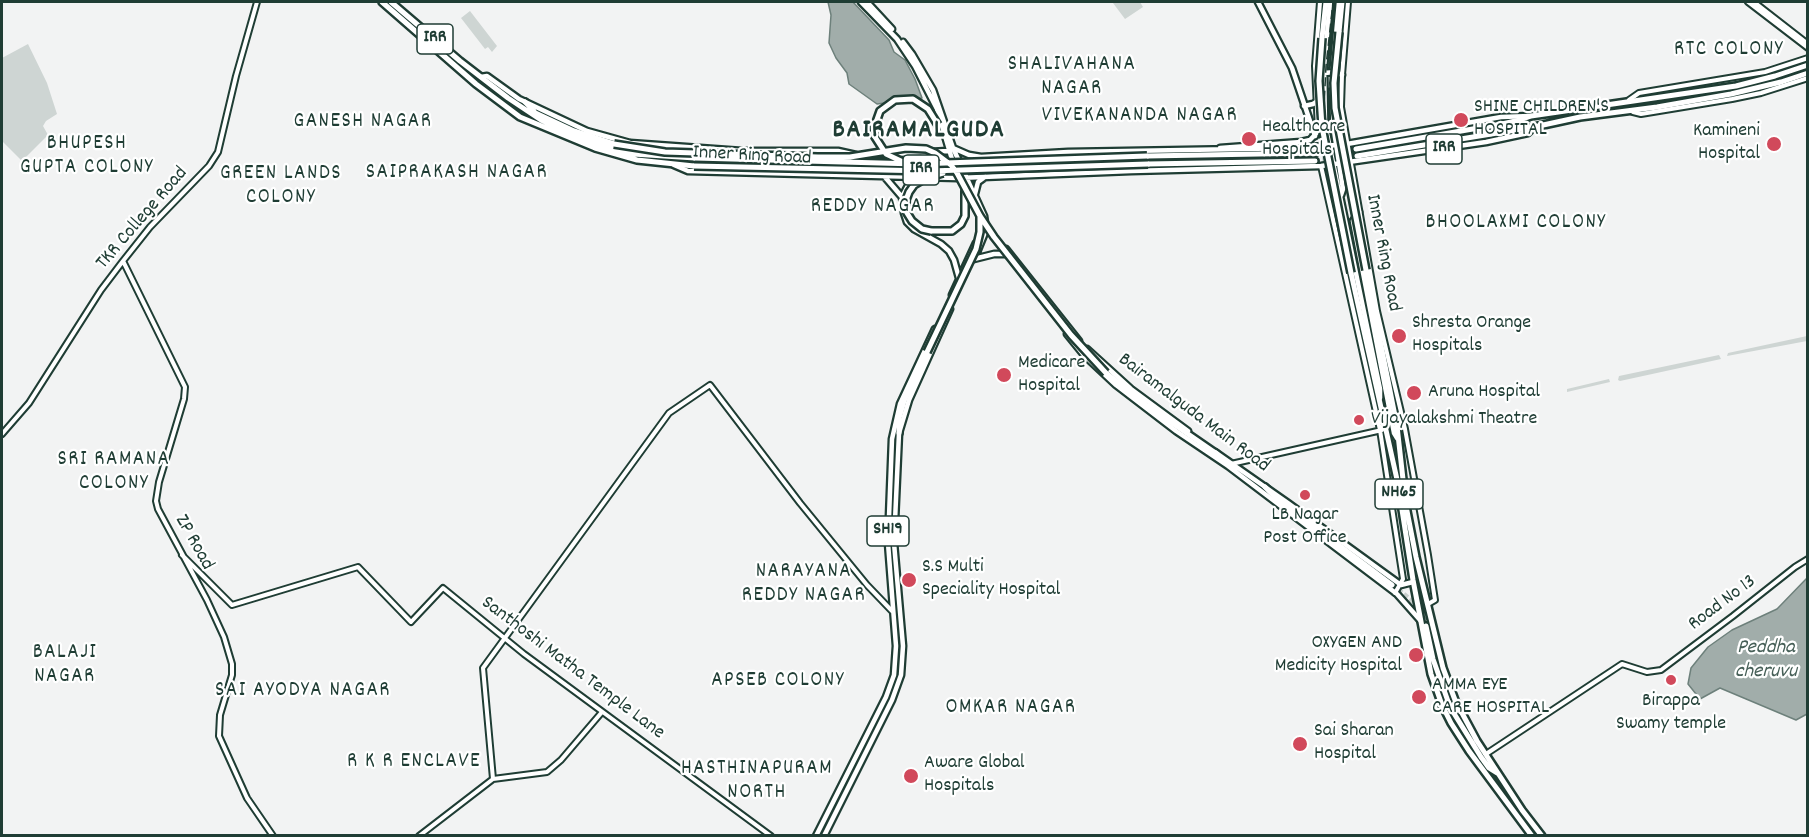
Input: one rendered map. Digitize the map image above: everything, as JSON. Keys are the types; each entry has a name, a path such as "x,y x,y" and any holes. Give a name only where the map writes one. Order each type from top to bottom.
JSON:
{"highway":[{"name":"Inner Ring Road","path":"382,2 484,76 521,108"},
{"name":"Inner Ring Road","path":"391,2 476,84 520,117 595,148 637,160 668,160"},
{"name":"NH65","path":"1328,2 1322,38 1319,81 1322,128 1383,430 1398,484 1413,582 1431,675 1442,705 1469,751 1537,835"},
{"name":"NH65","path":"1340,2 1334,83 1335,108 1397,426 1409,522 1426,605 1443,668 1455,700 1537,835"},
{"name":"IRR","path":"1356,149 1502,124 1532,116 1715,89 1763,80 1808,65"},
{"name":"IRR","path":"1629,111 1765,87 1808,73"},
{"path":"910,164 885,154 879,146 874,128 880,111 895,100 913,99 928,109 940,128"},
{"path":"525,102 535,112"},
{"path":"1597,106 1598,115"},
{"name":"IRR","path":"521,108 585,140 633,154 694,166 951,170 1148,167 1157,164 1315,161"},
{"path":"521,108 535,112 574,131 614,144 665,152 818,158 850,157 906,148 926,149 935,153 951,165 962,180 980,221 1071,335 1106,373 1146,405 1217,454"},
{"path":"1578,109 1580,117"},
{"name":"Inner Ring Road","path":"1534,127 1580,117 1629,111"},
{"name":"IRR","path":"1357,156 1534,127"},
{"path":"668,146 668,160"},
{"path":"1209,155 1216,150"},
{"name":"IRR","path":"668,160 694,158 967,164 1149,153 1157,156 1315,153"},
{"path":"1193,163 1204,168"},
{"path":"951,170 919,181 912,188 907,196 906,209 912,221 922,229 952,231 961,224 966,216 965,191"},
{"path":"899,433 899,418 904,401 976,249 980,221"},
{"path":"1397,426 1402,419"},
{"path":"1265,487 1276,498 1392,585"},
{"path":"1426,626 1433,659 1450,707 1471,744 1486,764 1499,774"}],"main road":[{"path":"861,2 897,39 923,77 937,109 940,128 975,194 986,227"},
{"path":"867,2 907,46 940,108 958,178 980,221 1104,375 1149,412 1228,466 1395,593 1420,620"},
{"path":"1258,2 1292,68 1315,136"},
{"name":"NH65","path":"1328,2 1323,98 1329,145 1336,164"},
{"path":"1340,2 1332,74 1336,164 1340,196 1380,389 1380,408"},
{"path":"1324,73 1339,72 1342,75"},
{"name":"Inner Ring Road","path":"484,76 525,102 587,131 630,143 742,151 838,152 855,155 925,153 950,149"},
{"path":"1315,83 1323,84"},
{"path":"1316,104 1323,98"},
{"path":"1304,106 1316,104 1324,107"},
{"name":"IRR","path":"1149,153 1179,150 1300,148 1347,144 1501,117 1532,116"},
{"path":"1216,150 1222,147 1310,140 1325,124"},
{"name":"Inner Ring Road","path":"668,160 688,171 958,178 1148,167 1321,166 1486,142 1528,133 1534,127"},
{"path":"950,149 983,157 1068,152 1149,153"},
{"path":"925,153 902,197 902,204 907,222 949,251 959,278"},
{"path":"854,176 855,155"},
{"path":"975,194 978,182 984,177 979,167 983,157"},
{"path":"884,176 902,197"},
{"path":"1327,188 1354,182"},
{"path":"1359,212 1353,221 1394,433 1398,438"},
{"path":"1333,213 1345,220"},
{"name":"SH19","path":"816,836 892,683 896,646 888,543 892,439 900,404 977,239 980,221"},
{"name":"SH19","path":"824,836 892,700 901,675 903,646 894,543 899,433 917,381 974,259 986,227"},
{"name":"Bairamalguda Main Road","path":"986,227 1074,338 1110,371 1230,464 1401,585"},
{"path":"974,259 1006,254"},
{"path":"1401,585 1413,582"}],"street":[{"name":"TKR College Road","path":"2,434 29,403 101,290 123,261 150,227 209,166 218,152 257,2"},
{"path":"1318,130 1315,83 1320,2"},
{"name":"Inner Ring Road","path":"1348,2 1341,107 1377,310 1402,419 1436,600 1426,605"},
{"path":"1748,2 1808,48"},
{"path":"1754,2 1808,44"},
{"path":"1626,102 1639,93 1764,72 1808,58"},
{"path":"1629,111 1641,114 1732,99 1761,93 1808,78"},
{"path":"1321,166 1383,430 1403,579 1395,593"},
{"name":"ZP Road","path":"123,261 185,387 184,399 159,482 156,501 158,509 218,620 224,637 232,664 232,675 220,715 219,736 247,798 273,836"},
{"path":"492,778 483,668 669,413 710,385 800,503 867,585 892,611"},
{"path":"1230,464 1383,430"},
{"name":"Santhoshi Matha Temple Lane","path":"182,555 232,605 358,567 411,622 443,588 504,638 771,836"},
{"name":"Road No 13","path":"1486,754 1622,664 1638,670 1656,672 1808,559"},
{"path":"419,836 492,778 547,772 561,760 602,712"}],"shaded area":[{"path":"1140,2 1143,7 1125,19 1113,3"},
{"path":"470,11 497,46 492,52 488,47 485,49 461,18"},
{"path":"28,44 47,83 57,114 46,121 43,126 48,135 22,161 2,141 2,58"},
{"path":"1807,336 1807,341 1727,356 1728,353"},
{"path":"1719,355 1721,359 1618,380 1619,376"},
{"path":"1609,379 1610,382 1567,392 1567,389"}],"water":[{"path":"828,2 853,2 889,40 894,52 905,60 922,98 877,104 849,84 847,73 829,43 831,15"},
{"name":"Peddha cheruvu","path":"1807,578 1807,714 1796,720 1720,688 1700,699 1688,684 1691,668 1708,647 1732,630 1777,609"}],"tunnel":[{"path":"1315,153 1331,151"},
{"path":"1315,161 1331,159"},
{"path":"1392,585 1416,604 1422,612 1426,626"}],"railway":[{"path":"1328,140 1324,107 1333,2"}],"place":[{"name":"SHINE CHILDREN'S HOSPITAL","path":"1461,120"},
{"name":"Healthcare Hospitals","path":"1249,139"},
{"name":"Kamineni Hospital","path":"1774,144"},
{"name":"Shresta Orange Hospitals","path":"1399,336"},
{"name":"Medicare Hospital","path":"1004,375"},
{"name":"Aruna Hospital","path":"1414,393"},
{"name":"Vijayalakshmi Theatre","path":"1359,420"},
{"name":"LB Nagar Post Office","path":"1305,495"},
{"name":"S.S Multi Speciality Hospital","path":"909,580"},
{"name":"OXYGEN AND Medicity Hospital","path":"1416,655"},
{"name":"Birappa Swamy temple","path":"1671,680"},
{"name":"AMMA EYE CARE HOSPITAL","path":"1419,697"},
{"name":"Sai Sharan Hospital","path":"1300,744"},
{"name":"Aware Global Hospitals","path":"911,776"}],"district":[{"name":"RTC COLONY","path":"1729,51"},
{"name":"SHALIVAHANA NAGAR","path":"1072,78"},
{"name":"VIVEKANANDA NAGAR","path":"1140,117"},
{"name":"GANESH NAGAR","path":"363,123"},
{"name":"BAIRAMALGUDA","path":"919,132"},
{"name":"BHUPESH GUPTA COLONY","path":"87,157"},
{"name":"SAIPRAKASH NAGAR","path":"457,174"},
{"name":"GREEN LANDS COLONY","path":"281,187"},
{"name":"REDDY NAGAR","path":"873,208"},
{"name":"BHOOLAXMI COLONY","path":"1516,224"},
{"name":"SRI RAMANA COLONY","path":"114,473"},
{"name":"NARAYANA REDDY NAGAR","path":"804,585"},
{"name":"BALAJI NAGAR","path":"65,666"},
{"name":"APSEB COLONY","path":"778,682"},
{"name":"SAI AYODYA NAGAR","path":"303,692"},
{"name":"OMKAR NAGAR","path":"1011,709"},
{"name":"R K R ENCLAVE","path":"414,763"},
{"name":"HASTHINAPURAM NORTH","path":"757,782"}]}
